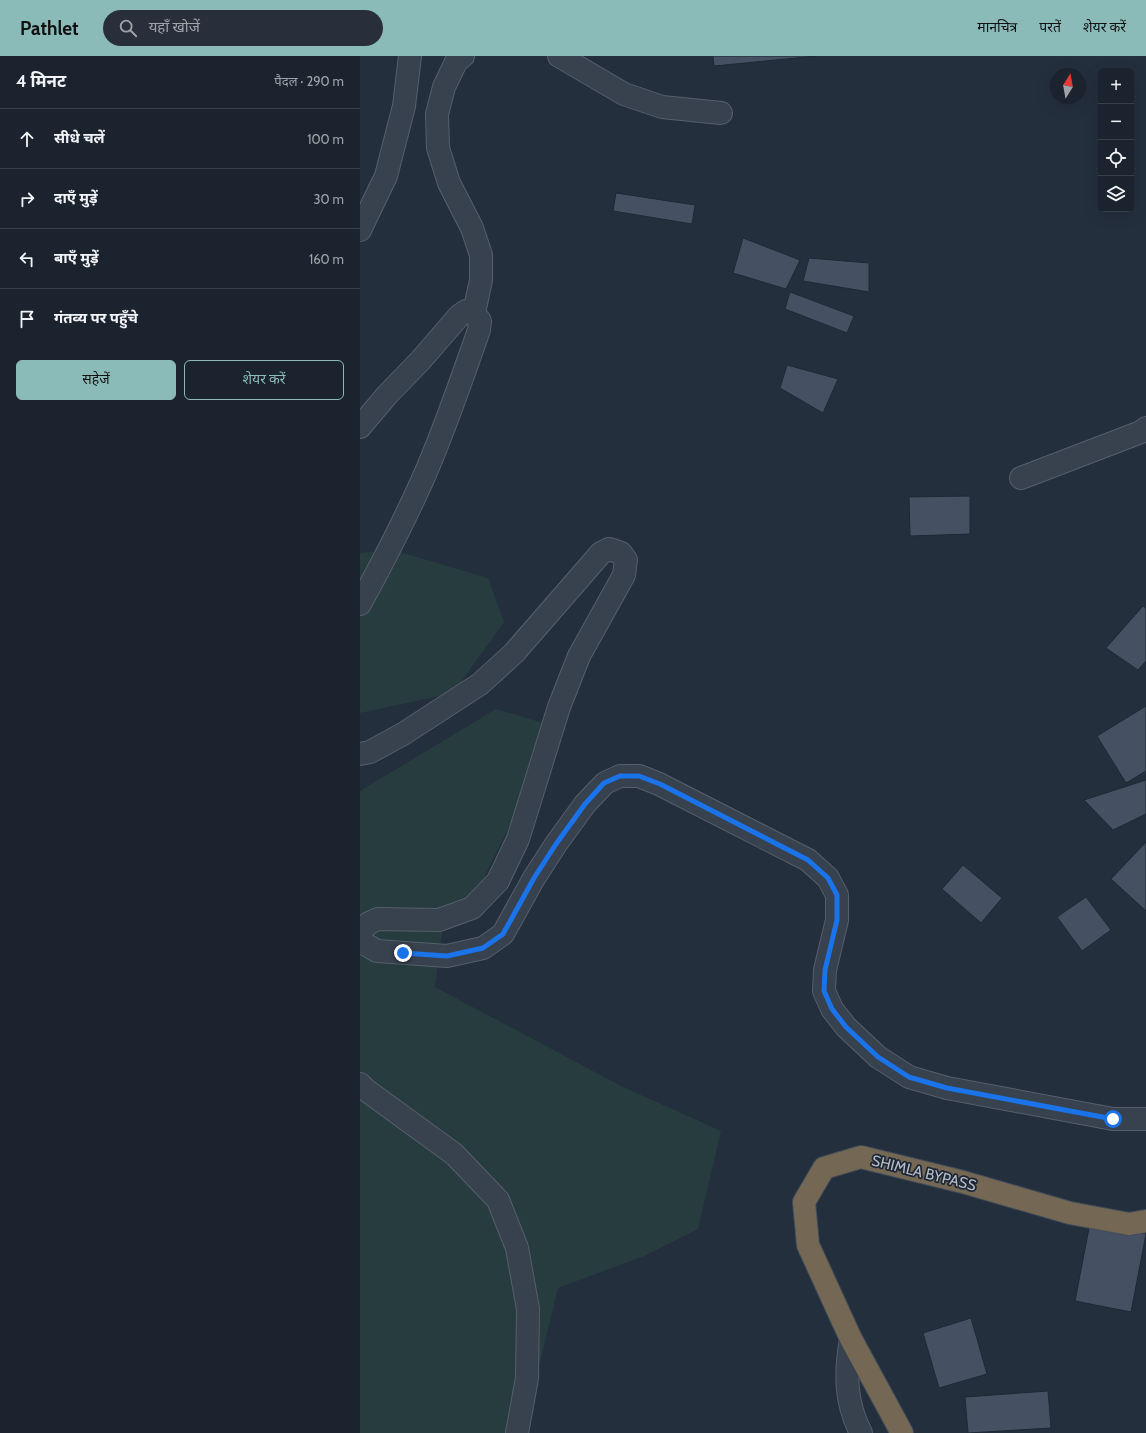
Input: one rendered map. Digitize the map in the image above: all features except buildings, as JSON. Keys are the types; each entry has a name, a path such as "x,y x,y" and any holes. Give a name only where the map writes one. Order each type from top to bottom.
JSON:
{"highway":[{"name":"SHIMLA BYPASS","path":"902,1433 851,1339 808,1245 804,1202 824,1168 861,1157 963,1182 1070,1214 1129,1224 1146,1221"}],"street":[{"path":"360,230 386,176 404,106 410,56"},
{"path":"463,56 456,62 444,87 437,114 438,148 449,183 472,228 481,255 481,280 474,314"},
{"path":"559,56 624,94 662,107 721,113"},
{"path":"360,427 459,316 466,311 474,314 480,321 479,330 452,408 422,481 378,571 360,604"},
{"path":"1021,478 1141,432 1146,428"},
{"path":"360,754 370,752 403,734 480,684 514,653 601,553 609,549 621,553 626,560 624,574 579,656 559,707 518,839 498,881 472,908 439,920 378,919 369,923 360,932 361,943 377,951 447,956 483,948 503,934 534,878 556,844 604,783 620,776 639,776 660,784 808,860 828,878 837,895 837,920 825,970 824,991 832,1009 846,1027 878,1057 909,1077 947,1088 1113,1119 1146,1119"},
{"path":"360,1084 366,1090 454,1154 498,1200 517,1248 528,1309 527,1378 517,1433"},
{"path":"851,1339 847,1362 848,1392 857,1426 861,1433"}],"green space":[{"path":"393,550 488,578 504,622 453,693 360,713 360,553"},
{"path":"496,709 543,723 529,786 471,904 443,926 435,987 621,1086 721,1131 698,1229 644,1256 558,1288 523,1433 360,1433 360,791"}],"route":[{"path":"403,953 447,956 483,948 503,934 534,878 585,804 604,783 620,776 639,776 660,784 808,860 828,878 837,895 837,920 825,970 824,991 832,1009 846,1027 878,1057 909,1077 947,1088 1113,1119"}]}
